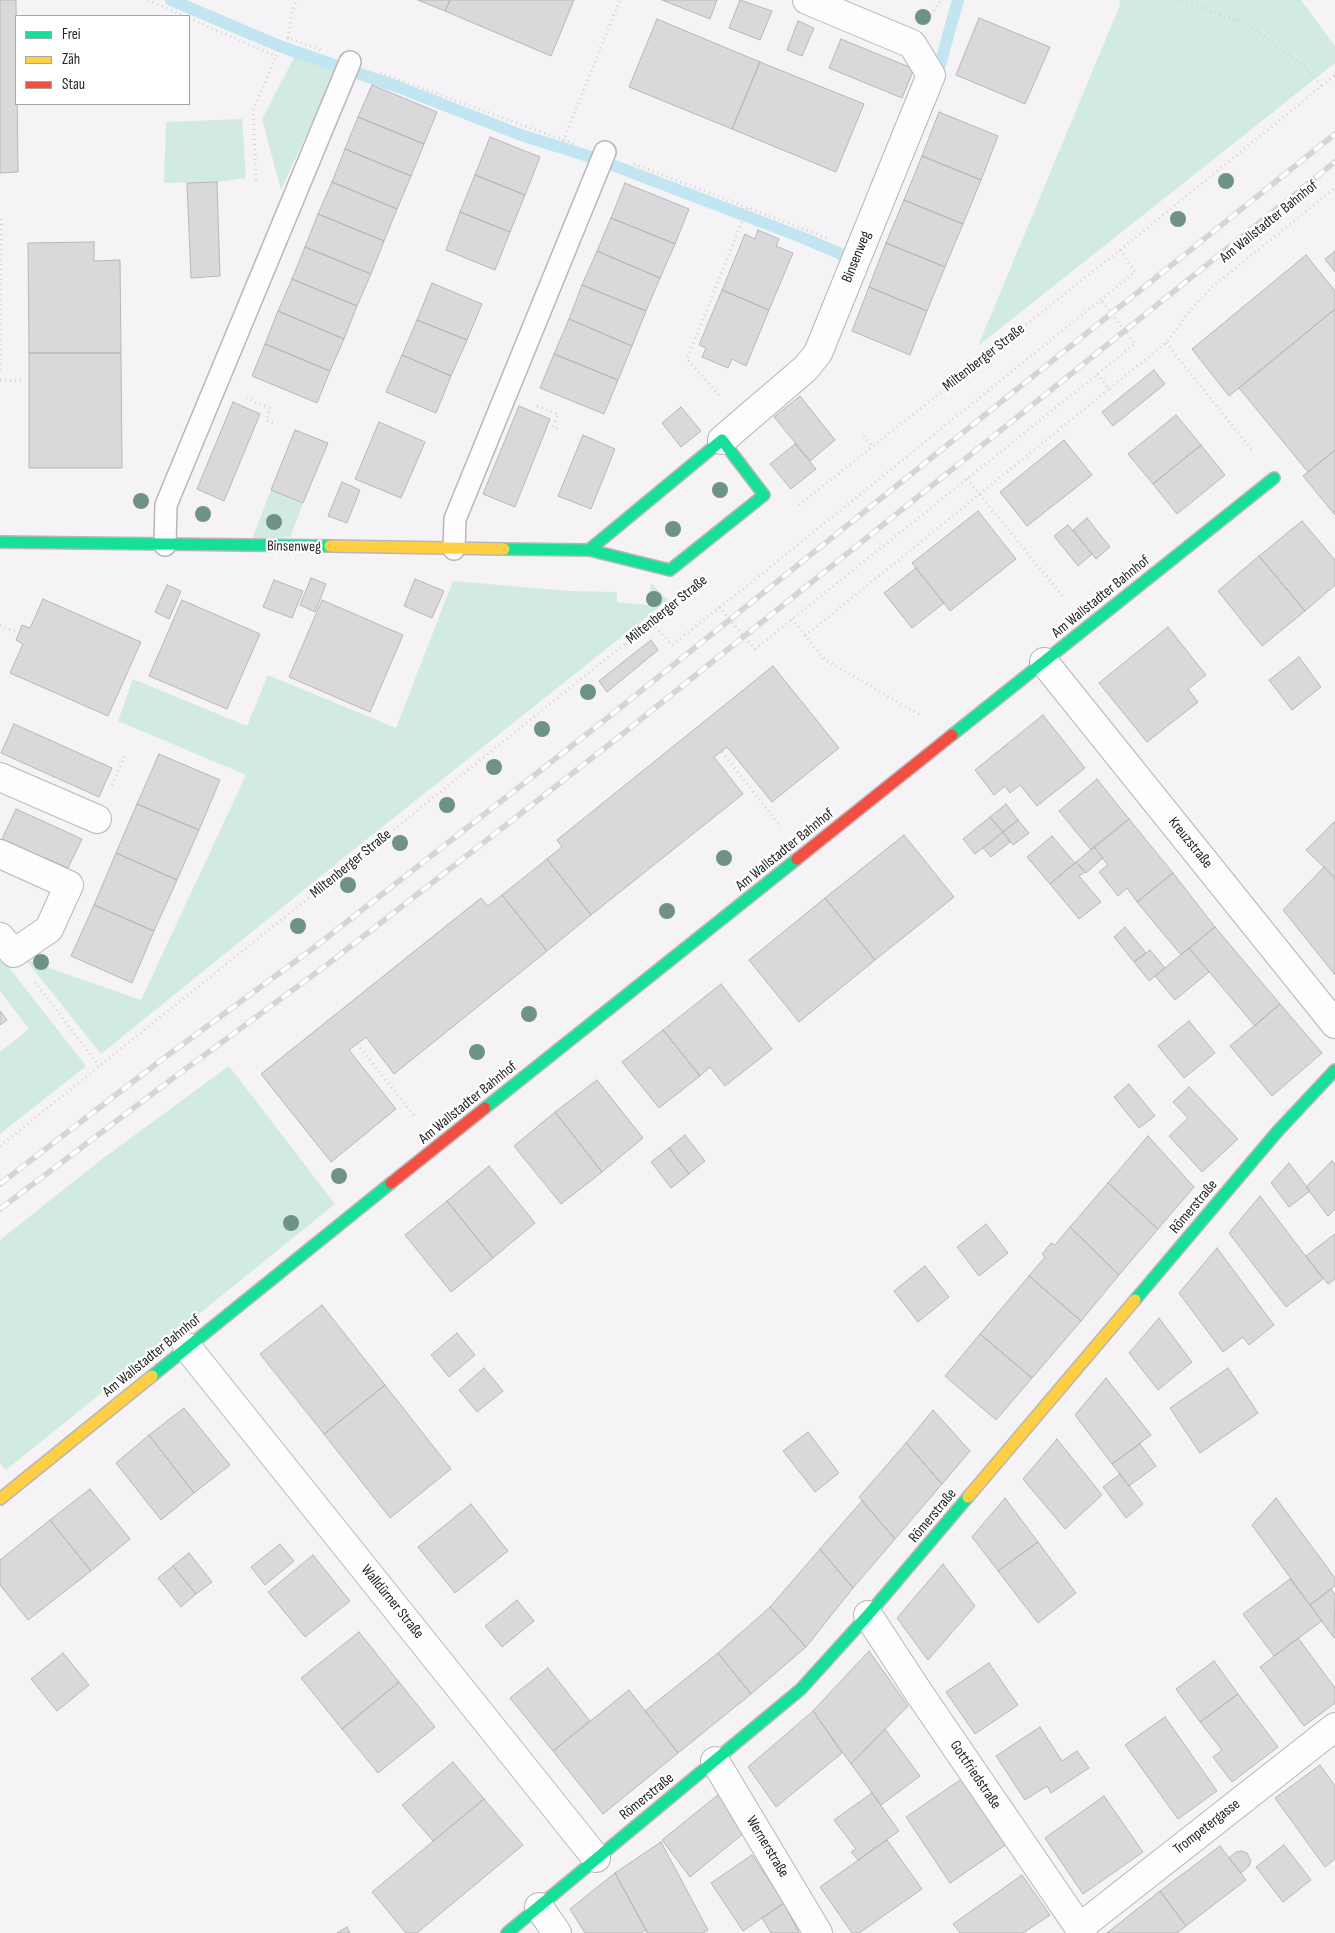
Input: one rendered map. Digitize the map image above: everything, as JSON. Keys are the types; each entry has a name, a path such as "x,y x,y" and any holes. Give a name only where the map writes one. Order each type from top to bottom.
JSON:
{"street":[{"name":"Binsenweg","path":"589,550 806,368 818,353 931,75 912,44 807,0"},
{"name":"Binsenweg","path":"0,542 589,550 670,570 764,495 722,440"},
{"name":"Am Wallstadter Bahnhof","path":"0,1499 438,1145 1274,478"},
{"name":"Kreuzstraße","path":"1044,662 1335,1024"},
{"path":"0,777 97,819"},
{"path":"0,854 69,885 49,929 7,945"},
{"name":"Römerstraße","path":"507,1933 801,1689 868,1615 1277,1132 1335,1070"},
{"name":"Walldürner Straße","path":"187,1347 596,1858"},
{"name":"Gottfriedstraße","path":"868,1615 1081,1930"},
{"name":"Trompetergasse","path":"1081,1930 1335,1727"},
{"name":"Wernerstraße","path":"715,1761 818,1933"},
{"path":"539,1907 558,1933"}],"lane":[{"path":"165,545 166,505 350,62"},
{"path":"454,549 455,519 605,152"}],"path":[{"path":"148,0 183,15"},
{"path":"256,180 253,111 276,56 288,38 292,12 297,0"},
{"path":"563,141 620,0"},
{"path":"1177,0 1199,6 1252,28 1304,66 1322,86"},
{"path":"190,18 276,56"},
{"path":"288,38 563,141 605,152 860,251"},
{"name":"Miltenberger Straße","path":"797,506 1120,250 1335,75"},
{"name":"Am Wallstadter Bahnhof","path":"805,636 1166,343 1191,309 1212,287 1335,188"},
{"path":"743,422 687,359 748,208"},
{"path":"0,370 1,215"},
{"path":"652,623 672,645 1135,272 1120,250"},
{"path":"719,607 756,649 1135,344 1101,300"},
{"path":"1166,343 1274,478"},
{"path":"1097,374 1109,389"},
{"path":"0,380 23,380"},
{"path":"216,385 270,408 266,420 276,424"},
{"path":"507,394 558,414 553,427 561,430"},
{"path":"864,436 872,446"},
{"path":"966,479 1087,627"},
{"name":"Miltenberger Straße","path":"0,1146 674,605"},
{"path":"792,619 824,659 954,735"},
{"path":"0,625 19,633"},
{"path":"722,752 803,855"},
{"path":"7,945 99,1066"},
{"path":"357,1044 438,1145"}],"green space":[{"path":"1119,0 1301,0 1335,46 1335,63 978,346 1120,5"},
{"path":"296,54 336,70 281,190 262,119"},
{"path":"242,119 246,178 217,182 164,183 166,122"},
{"path":"271,490 303,503 290,537 252,539"},
{"path":"453,581 570,591 617,592 617,602 649,605 651,583 668,600 347,855 101,1054 26,960 141,1000 246,775 118,721 133,679 247,726 268,675 396,728"},
{"path":"0,956 86,1066 0,1134 0,1052 29,1029 0,991"},
{"path":"229,1066 335,1204 6,1470 0,1463 0,1240 102,1159"}],"building":[{"path":"0,0 16,0 15,105 17,105 18,172 0,173"},
{"path":"418,0 450,0 445,11"},
{"path":"450,0 574,0 551,56 445,11"},
{"path":"662,0 717,0 710,19"},
{"path":"740,0 772,11 760,40 729,28"},
{"path":"979,18 1050,47 1025,104 956,75"},
{"path":"657,19 760,62 732,129 629,87"},
{"path":"798,21 814,28 802,56 787,50"},
{"path":"841,39 914,69 902,98 829,68"},
{"path":"760,62 864,104 836,172 732,129"},
{"path":"372,85 437,112 424,144 358,117"},
{"path":"939,112 998,136 981,180 922,156"},
{"path":"358,117 424,144 411,176 345,149"},
{"path":"490,137 540,157 525,195 475,175"},
{"path":"345,149 411,176 397,209 332,182"},
{"path":"922,156 981,180 963,224 904,200"},
{"path":"475,175 525,195 510,232 460,212"},
{"path":"217,182 220,276 191,278 187,183"},
{"path":"332,182 397,209 384,241 318,214"},
{"path":"625,183 689,209 675,244 611,218"},
{"path":"904,200 963,224 945,267 886,243"},
{"path":"460,212 510,232 495,270 446,250"},
{"path":"318,214 384,241 371,274 305,247"},
{"path":"611,218 675,244 660,278 597,251"},
{"path":"758,230 779,239 776,246 793,253 769,310 722,290 745,234 755,239"},
{"path":"94,242 94,261 120,260 121,353 29,353 28,243"},
{"path":"886,243 945,267 927,311 869,287"},
{"path":"305,247 371,274 357,306 292,279"},
{"path":"597,251 660,278 646,311 582,285"},
{"path":"1335,251 1335,272 1325,259"},
{"path":"1306,255 1335,291 1335,309 1229,396 1192,349"},
{"path":"292,279 357,306 344,339 278,311"},
{"path":"432,283 482,304 467,340 417,320"},
{"path":"582,285 646,311 632,346 569,319"},
{"path":"869,287 927,311 910,355 852,331"},
{"path":"722,290 769,310 746,366 732,359 728,368 702,357 706,348 699,345"},
{"path":"1335,309 1335,450 1308,472 1239,388"},
{"path":"278,311 344,339 330,371 265,344"},
{"path":"569,319 632,346 618,380 554,354"},
{"path":"417,320 467,340 451,376 402,355"},
{"path":"265,344 330,371 317,403 252,376"},
{"path":"29,353 121,353 122,468 29,468"},
{"path":"554,354 618,380 604,414 540,388"},
{"path":"402,355 451,376 436,413 386,392"},
{"path":"1154,370 1165,384 1113,426 1102,412"},
{"path":"800,396 835,440 810,461 774,417"},
{"path":"233,402 260,414 224,501 197,489"},
{"path":"519,406 550,419 515,507 483,494"},
{"path":"681,407 701,431 681,447 662,423"},
{"path":"1176,415 1201,445 1153,484 1128,454"},
{"path":"379,422 425,442 401,498 355,479"},
{"path":"295,430 328,443 303,503 271,490"},
{"path":"583,435 615,449 591,509 558,496"},
{"path":"1064,440 1092,475 1027,526 1000,492"},
{"path":"795,444 816,469 791,489 770,464"},
{"path":"1201,445 1225,475 1177,514 1153,484"},
{"path":"1335,450 1335,515 1303,476"},
{"path":"342,482 360,490 347,523 328,516"},
{"path":"978,511 1016,559 950,611 912,563"},
{"path":"1087,518 1110,547 1096,559 1073,530"},
{"path":"1302,521 1335,560 1335,585 1305,611 1259,556"},
{"path":"1068,525 1092,554 1078,566 1054,536"},
{"path":"1259,556 1305,611 1262,646 1218,591"},
{"path":"916,568 944,603 912,628 884,593"},
{"path":"311,578 326,584 315,612 300,605"},
{"path":"415,579 444,591 432,618 404,606"},
{"path":"274,580 303,591 292,618 263,607"},
{"path":"167,585 181,591 169,619 155,612"},
{"path":"43,599 141,642 108,716 10,673 23,644 16,640 22,625 30,628"},
{"path":"182,600 260,634 227,709 149,676"},
{"path":"322,600 403,635 370,712 289,677"},
{"path":"1168,627 1206,675 1188,689 1198,702 1147,742 1099,683"},
{"path":"651,640 658,650 607,692 599,681"},
{"path":"1299,657 1321,687 1292,710 1269,680"},
{"path":"773,666 839,748 772,802 727,747 714,757 743,794 591,915 547,859 562,847 557,840"},
{"path":"1043,715 1085,768 1037,806 1020,785 1010,793 1005,786 994,795 975,770"},
{"path":"14,724 112,768 99,797 1,753"},
{"path":"159,754 220,780 199,830 137,804"},
{"path":"1097,779 1129,819 1091,850 1059,811"},
{"path":"137,804 199,830 177,880 116,853"},
{"path":"1006,804 1018,820 1003,832 990,817"},
{"path":"16,809 82,839 68,868 2,839"},
{"path":"990,817 1003,832 975,854 963,839"},
{"path":"1129,819 1173,873 1137,902 1127,888 1118,896 1099,872 1108,865 1094,847"},
{"path":"1018,820 1029,833 1013,845 1003,832"},
{"path":"1335,821 1335,878 1306,850"},
{"path":"1003,832 1010,842 991,857 983,848"},
{"path":"904,835 954,897 875,960 825,898"},
{"path":"1052,836 1075,863 1050,884 1027,857"},
{"path":"1094,847 1103,858 1086,873 1076,862"},
{"path":"116,853 177,880 154,931 94,905"},
{"path":"547,859 591,915 547,951 502,895"},
{"path":"1076,862 1085,872 1079,876 1101,902 1079,919 1050,884"},
{"path":"1324,867 1335,878 1335,975 1283,910"},
{"path":"1173,873 1215,927 1181,955 1137,902"},
{"path":"502,895 547,951 394,1074 366,1037 349,1050 396,1109 331,1162 261,1074 481,898 488,906"},
{"path":"825,898 875,960 799,1022 749,960"},
{"path":"94,905 154,931 132,983 71,956"},
{"path":"1125,927 1146,953 1134,962 1114,937"},
{"path":"1215,927 1280,1004 1255,1026 1189,948"},
{"path":"1189,948 1209,972 1175,1000 1155,976"},
{"path":"1150,950 1165,968 1149,981 1134,962"},
{"path":"721,984 772,1049 725,1086 710,1067 700,1076 663,1030"},
{"path":"1280,1004 1322,1053 1272,1096 1230,1046"},
{"path":"0,1011 7,1020 0,1025"},
{"path":"1189,1021 1215,1053 1184,1078 1158,1046"},
{"path":"663,1030 700,1076 659,1108 622,1062"},
{"path":"597,1080 643,1138 602,1172 555,1112"},
{"path":"1129,1084 1155,1116 1139,1128 1114,1097"},
{"path":"1189,1087 1238,1139 1202,1172 1169,1136 1188,1118 1173,1102"},
{"path":"555,1112 602,1172 561,1204 514,1146"},
{"path":"685,1135 705,1161 689,1174 669,1148"},
{"path":"1148,1136 1194,1187 1158,1229 1108,1183"},
{"path":"669,1148 689,1174 671,1188 651,1162"},
{"path":"1332,1161 1335,1164 1335,1209 1328,1216 1306,1187"},
{"path":"1289,1163 1310,1191 1289,1207 1271,1183"},
{"path":"489,1166 535,1223 493,1258 447,1201"},
{"path":"1108,1183 1158,1229 1119,1275 1070,1227"},
{"path":"1260,1196 1323,1279 1286,1307 1229,1233"},
{"path":"447,1201 493,1258 451,1292 405,1235"},
{"path":"986,1224 1008,1253 979,1276 957,1247"},
{"path":"1070,1227 1119,1275 1081,1321 1029,1276 1045,1257 1042,1254 1051,1243 1055,1245"},
{"path":"1335,1234 1335,1279 1328,1284 1306,1256"},
{"path":"1217,1248 1274,1325 1249,1345 1243,1337 1223,1352 1179,1293"},
{"path":"925,1266 949,1297 918,1322 894,1291"},
{"path":"1029,1276 1081,1321 1032,1378 980,1334"},
{"path":"322,1305 385,1385 324,1434 260,1354"},
{"path":"1159,1318 1192,1362 1158,1390 1129,1353"},
{"path":"457,1333 475,1355 449,1377 431,1355"},
{"path":"980,1334 1032,1378 996,1420 945,1376"},
{"path":"484,1368 503,1391 477,1412 459,1390"},
{"path":"1228,1368 1258,1413 1200,1453 1170,1408"},
{"path":"1106,1378 1151,1435 1112,1464 1075,1415"},
{"path":"385,1385 451,1469 390,1518 324,1434"},
{"path":"184,1408 230,1465 194,1493 149,1435"},
{"path":"933,1410 970,1451 942,1484 906,1443"},
{"path":"808,1432 839,1473 815,1492 783,1451"},
{"path":"149,1435 194,1493 161,1520 116,1463"},
{"path":"1057,1439 1102,1495 1065,1529 1023,1479"},
{"path":"906,1443 942,1484 895,1539 859,1497"},
{"path":"1140,1444 1156,1466 1129,1486 1112,1464"},
{"path":"1120,1474 1143,1504 1126,1518 1103,1487"},
{"path":"90,1489 130,1539 91,1571 50,1520"},
{"path":"1005,1498 1038,1542 998,1571 972,1537"},
{"path":"1276,1498 1335,1578 1335,1586 1310,1605 1252,1525"},
{"path":"862,1501 895,1539 853,1588 820,1549"},
{"path":"471,1504 508,1551 455,1593 418,1547"},
{"path":"50,1520 91,1571 28,1620 0,1585 0,1560"},
{"path":"1038,1542 1076,1593 1038,1623 998,1571"},
{"path":"280,1544 294,1561 265,1585 251,1567"},
{"path":"820,1549 853,1588 806,1647 770,1607"},
{"path":"189,1553 212,1582 196,1594 173,1566"},
{"path":"313,1555 350,1601 305,1637 268,1592"},
{"path":"943,1564 975,1606 928,1660 897,1618"},
{"path":"173,1566 196,1594 181,1607 158,1578"},
{"path":"1290,1579 1322,1621 1274,1656 1243,1614"},
{"path":"1331,1589 1335,1595 1334,1638 1310,1605"},
{"path":"517,1600 534,1621 502,1647 485,1626"},
{"path":"770,1607 806,1647 751,1694 718,1653"},
{"path":"359,1632 399,1682 342,1729 301,1678"},
{"path":"1298,1638 1335,1688 1335,1703 1304,1726 1260,1667"},
{"path":"869,1651 908,1706 851,1764 813,1711"},
{"path":"63,1653 89,1685 57,1711 31,1679"},
{"path":"718,1653 751,1694 678,1753 645,1711"},
{"path":"1214,1661 1238,1694 1200,1722 1176,1689"},
{"path":"989,1663 1018,1705 975,1734 946,1692"},
{"path":"548,1668 590,1721 553,1751 510,1698"},
{"path":"399,1682 435,1727 378,1773 342,1729"},
{"path":"629,1690 678,1753 603,1814 553,1751"},
{"path":"1238,1694 1278,1747 1232,1782 1213,1757 1222,1750 1200,1722"},
{"path":"813,1711 842,1753 776,1807 748,1767"},
{"path":"1165,1717 1217,1791 1178,1819 1125,1745"},
{"path":"1040,1727 1062,1761 1077,1751 1089,1768 1051,1793 1047,1786 1025,1800 996,1756"},
{"path":"885,1729 920,1776 881,1805 851,1764"},
{"path":"453,1762 484,1799 433,1841 402,1805"},
{"path":"1320,1765 1335,1786 1335,1859 1325,1867 1275,1798"},
{"path":"963,1778 1007,1844 950,1883 906,1817"},
{"path":"872,1793 899,1831 858,1860 851,1852 856,1849 834,1820"},
{"path":"719,1794 744,1833 690,1877 662,1840"},
{"path":"1104,1796 1143,1852 1083,1894 1045,1838"},
{"path":"484,1799 523,1845 417,1933 406,1933 372,1892"},
{"path":"887,1840 922,1889 859,1933 852,1933 820,1887"},
{"path":"661,1842 708,1930 703,1933 647,1933 615,1873"},
{"path":"1284,1845 1311,1880 1283,1902 1256,1867"},
{"path":"1220,1846 1246,1880 1186,1926 1160,1891"},
{"path":"1236,1852 1247,1853 1251,1861 1249,1866 1241,1873 1229,1858"},
{"path":"752,1855 784,1903 743,1931 711,1883"},
{"path":"615,1873 646,1930 641,1933 585,1933 570,1909"},
{"path":"1022,1875 1050,1915 1023,1933 960,1933 953,1924"},
{"path":"1160,1891 1186,1926 1177,1933 1107,1933"},
{"path":"784,1903 799,1933 771,1933 762,1918"},
{"path":"347,1927 350,1933 337,1933"}],"waterway":[{"path":"171,0 282,47 398,87 521,135 591,157"},
{"path":"936,79 958,0"},
{"path":"615,166 801,237 855,260"}],"railway":[{"path":"0,1184 156,1064 316,946 601,723 1335,134"},
{"path":"0,1209 328,964 615,740 1335,162"}],"traffic: fast":[{"path":"504,549 589,550 670,570 764,495 722,440 589,550"},
{"path":"952,735 1274,478"},
{"path":"0,542 330,546"},
{"path":"485,1108 797,859"},
{"path":"1135,1300 1277,1132 1335,1070"},
{"path":"152,1376 391,1183"},
{"path":"507,1933 801,1689 868,1615 968,1497"}],"traffic: slow":[{"path":"330,546 504,549"},
{"path":"968,1497 1135,1300"},
{"path":"0,1499 152,1376"}],"traffic: jam":[{"path":"797,859 952,735"},
{"path":"391,1183 485,1108"}]}
